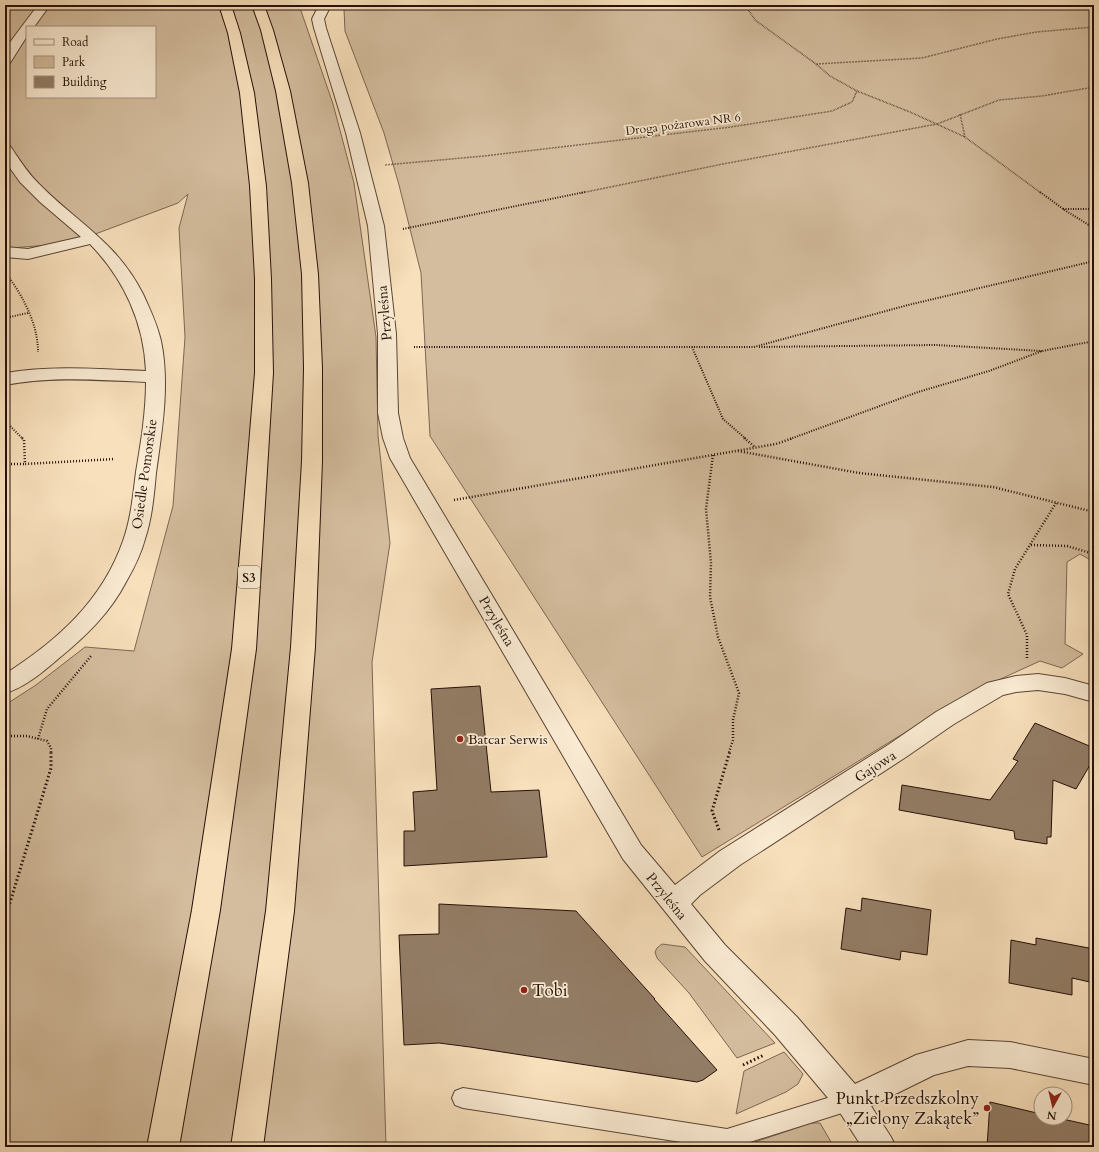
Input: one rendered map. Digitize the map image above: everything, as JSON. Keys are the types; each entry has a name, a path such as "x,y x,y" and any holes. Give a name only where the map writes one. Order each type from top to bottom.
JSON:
{"highway":[{"name":"S3","path":"163,1147 206,910 244,648 264,373 263,280 258,186 247,93 234,33 225,5"},
{"path":"247,1147 280,911 302,654 312,461 314,368 310,274 300,183 283,91 267,30 258,5"}],"street":[{"path":"28,26 44,5"},
{"name":"Przyleśna","path":"325,5 318,19 320,28 353,133 376,226 387,347 388,413 393,438 400,458 632,852 715,953 786,1026 850,1100 880,1147"},
{"path":"5,60 26,28"},
{"name":"Osiedle Pomorskie","path":"5,149 15,166 34,188 92,238 125,277 142,309 152,341 156,377 149,457 135,539 124,566 107,596 83,623 49,654 5,685"},
{"path":"5,252 28,254 92,238"},
{"path":"5,379 33,374 74,373 156,377"},
{"name":"Gajowa","path":"674,904 690,888 730,858 897,751 945,718 995,689 1016,684 1038,682 1065,686 1094,694"},
{"path":"850,1100 926,1064 968,1053 1010,1055 1094,1072"}],"lane":[{"path":"463,1098 727,1139 850,1100"}],"path":[{"path":"745,5 755,20 816,64 830,76 856,91 910,112 965,138 1063,209 1094,228"},
{"path":"816,64 922,58 997,39 1028,33 1094,27"},
{"path":"400,230 719,165 937,124 999,100 1042,96 1094,87"},
{"name":"Droga pożarowa NR 6","path":"362,167 484,156 731,127 832,111 852,102 856,91"},
{"path":"960,114 965,138"},
{"path":"1063,209 1094,209"},
{"path":"1089,226 1094,221"},
{"path":"754,347 908,305 1094,261"},
{"path":"5,272 16,286 37,336 38,355 33,374"},
{"path":"5,318 28,313"},
{"path":"451,501 494,492 776,444 918,392 989,371 1042,351 1094,341"},
{"path":"387,347 754,347 924,344 1014,348 1042,351"},
{"path":"692,347 723,419 755,448"},
{"path":"5,421 24,440 25,464"},
{"path":"736,451 859,473 993,487 1094,512"},
{"path":"713,455 706,509 711,562 710,597 718,637 739,693 733,720 732,740 712,811 730,858"},
{"path":"5,464 115,459"},
{"path":"1038,682 1027,660 1027,635 1008,594 1015,569 1056,503"},
{"path":"1031,545 1067,546 1094,554"},
{"path":"38,739 42,731 41,722 46,710 64,687 86,664 93,652 88,642 72,633"},
{"path":"5,736 27,736 47,741 51,748 51,768 5,919"},
{"path":"743,1065 764,1055"}],"green space":[{"path":"5,5 299,5 333,104 354,183 376,337 378,436 390,543 372,662 386,1147 5,1147 5,705 36,685 85,647 134,651 173,506 185,337 179,228 188,194 178,203 90,236 63,244 10,248 5,238"},
{"path":"348,5 1094,5 1094,562 1080,554 1067,562 1065,644 1083,654 1062,668 1040,661 968,694 702,857 430,436 421,273 399,185 384,133 345,31 344,9"},
{"path":"662,944 685,947 775,1043 737,1058 689,993 657,958 655,952"},
{"path":"784,1052 803,1074 798,1084 786,1092 736,1114 744,1071"},
{"path":"811,1123 820,1123 834,1147 754,1147 755,1142"}],"building":[{"name":"Batcar Serwis","path":"480,686 491,792 539,790 547,857 404,866 404,831 415,831 413,792 437,790 431,689"},
{"path":"1035,723 1094,748 1094,758 1076,789 1053,780 1051,837 1047,837 1047,844 1015,839 1014,831 899,810 902,785 990,800 1018,761 1013,759"},
{"path":"862,898 931,910 927,955 901,951 900,960 841,949 846,908 861,911"},
{"name":"Tobi","path":"439,904 576,911 717,1070 703,1080 697,1082 439,1043 404,1045 399,935 439,934"},
{"path":"1036,938 1094,949 1094,983 1072,978 1072,995 1009,983 1011,940 1036,945"},
{"path":"990,1102 1033,1112 1033,1126 1073,1126 1073,1121 1094,1126 1094,1147 987,1147"}],"place":[{"name":"Batcar Serwis","path":"460,739"},
{"name":"Tobi","path":"524,990"},
{"name":"Punkt Przedszkolny „Zielony Zakątek”","path":"987,1108"}]}
